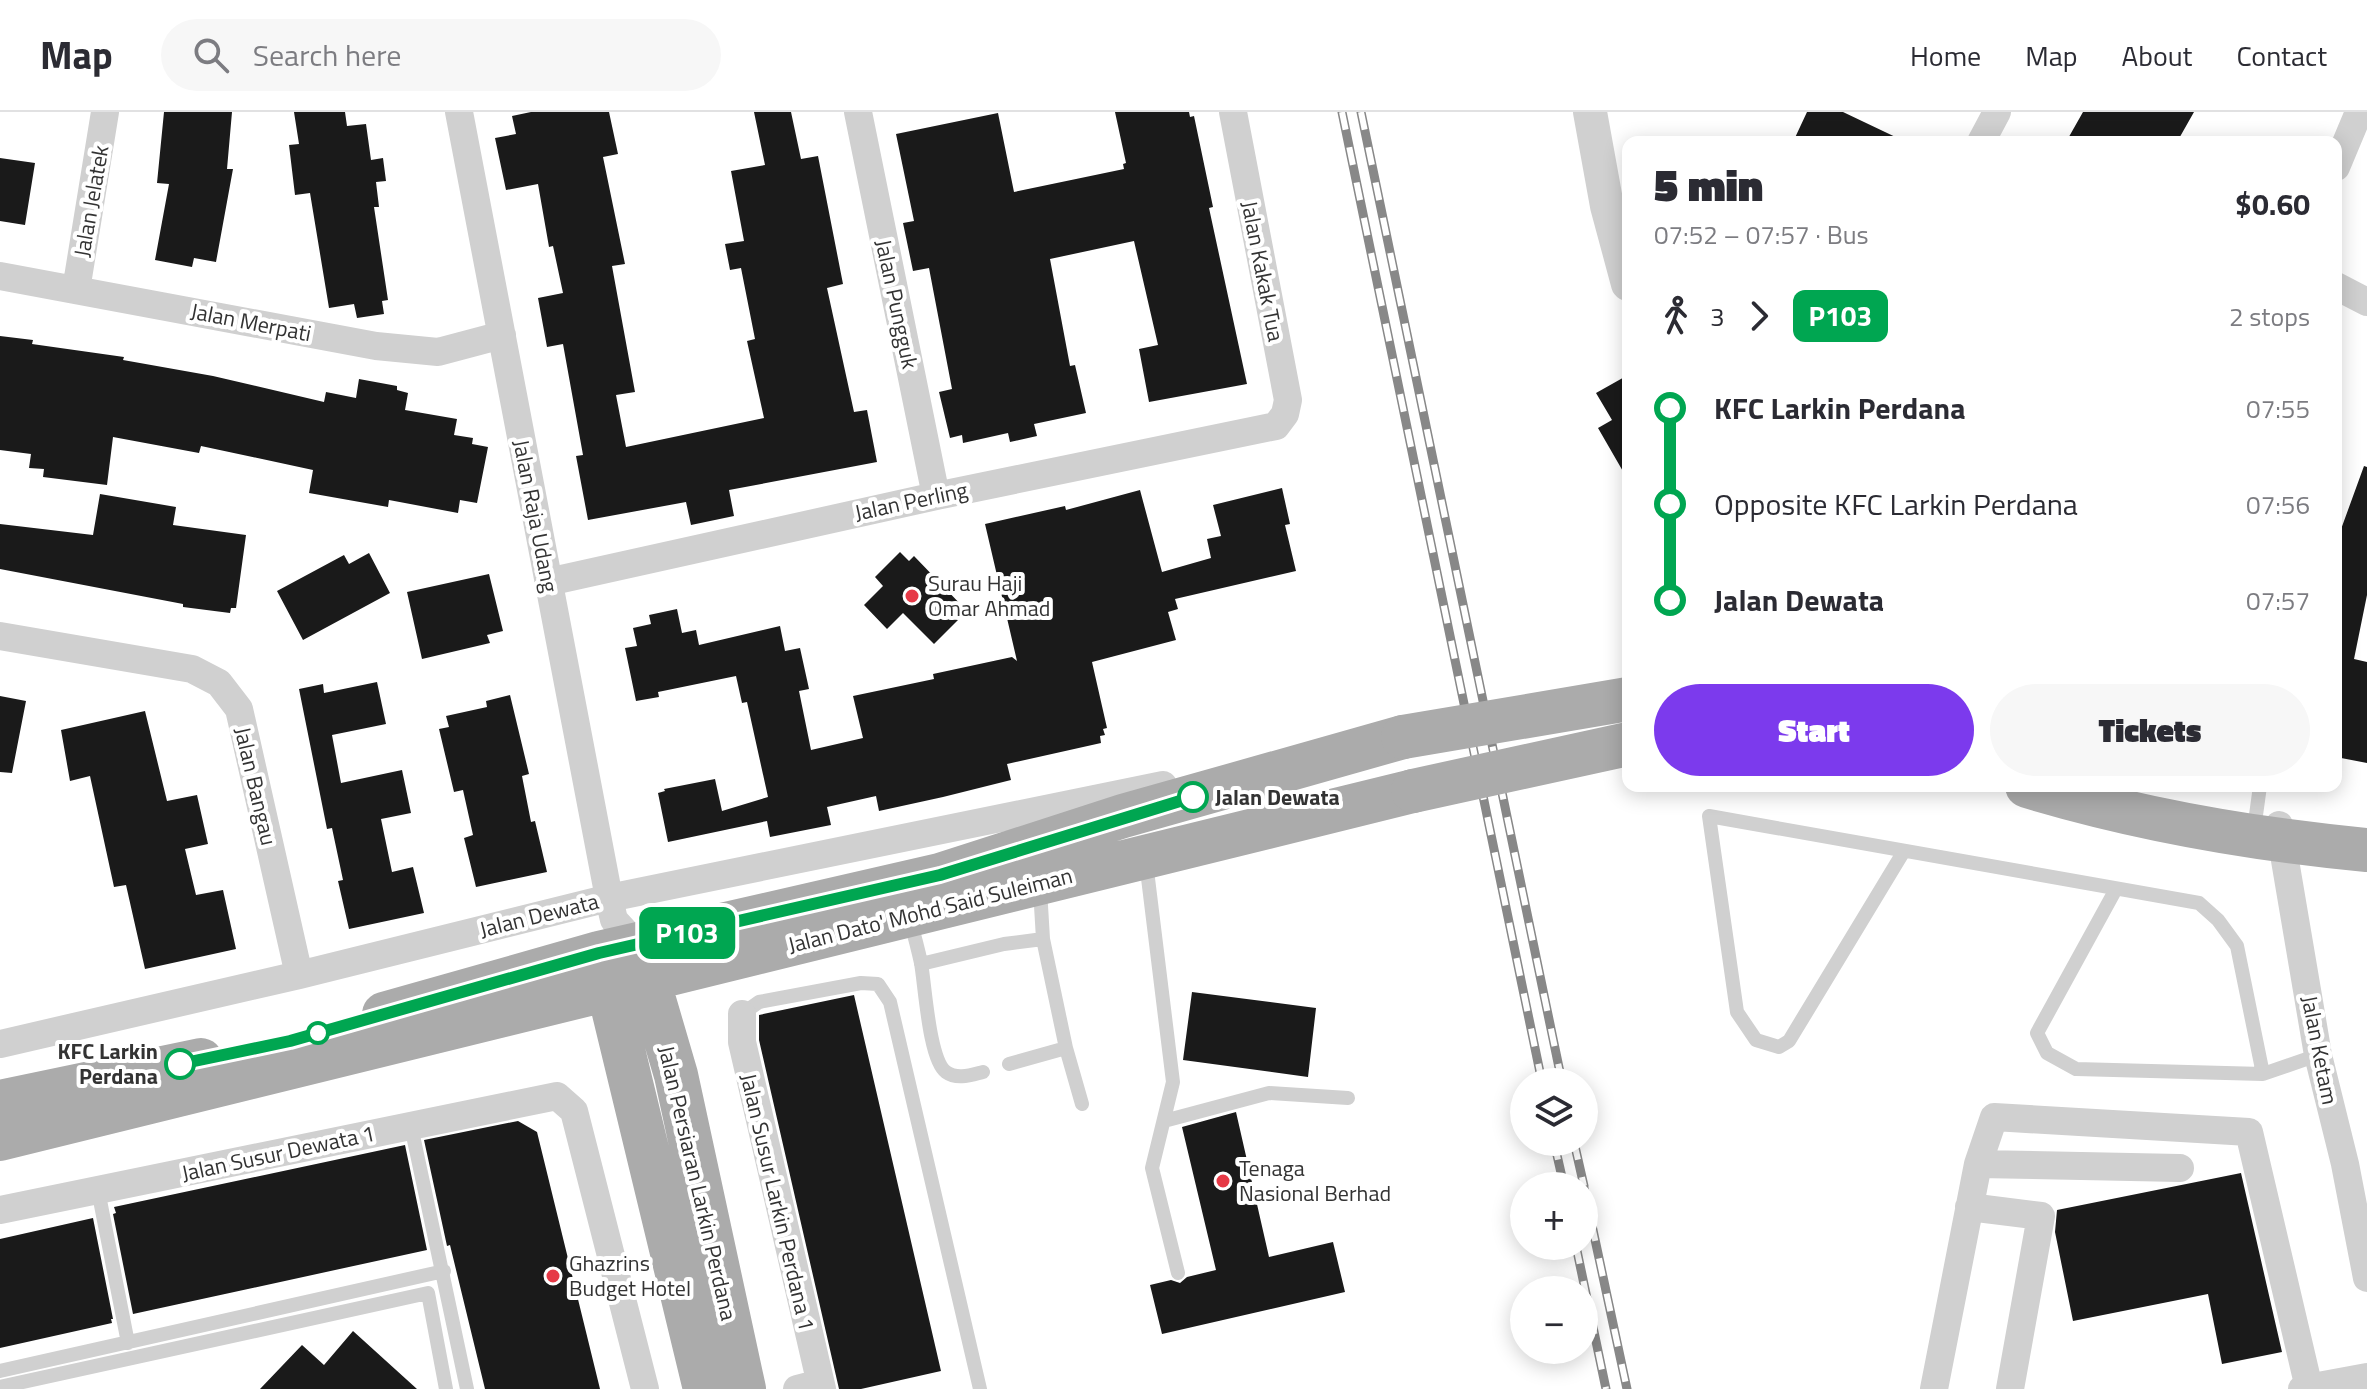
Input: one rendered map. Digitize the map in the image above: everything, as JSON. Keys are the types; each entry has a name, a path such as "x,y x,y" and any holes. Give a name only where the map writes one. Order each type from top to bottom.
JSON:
{"main road":[{"name":"Jalan Dato' Mohd Said Suleiman","path":"0,1102 290,1041 619,947 940,875 1123,816 1403,737 1622,700"},
{"name":"Jalan Dato' Mohd Said Suleiman","path":"0,1139 619,947 909,915 1413,791 1622,745"},
{"path":"2047,792 2103,809 2186,826 2269,816 2367,850"},
{"path":"2154,792 2269,816 2367,842"},
{"name":"Jalan Persiaran Larkin Perdana","path":"619,947 705,1389"},
{"name":"Jalan Persiaran Larkin Perdana","path":"619,947 676,1075 744,1389"}],"street":[{"name":"Jalan Jelatek","path":"76,290 105,112"},
{"name":"Jalan Raja Udang","path":"459,112 619,947"},
{"name":"Jalan Pungguk","path":"858,112 936,496"},
{"name":"Jalan Kakak Tua","path":"1233,112 1288,400 1285,414 1276,426"},
{"path":"1590,112 1622,206"},
{"path":"1984,136 1997,112"},
{"path":"2342,153 2359,112"},
{"name":"Jalan Merpati","path":"0,276 376,346 438,352 502,335"},
{"path":"2342,289 2367,302"},
{"name":"Jalan Perling","path":"548,582 936,496 1276,426"},
{"name":"Jalan Bangau","path":"0,636 192,669 219,683 239,709 299,975"},
{"name":"Jalan Ketam","path":"2269,816 2318,1055 2356,1166 2367,1278"},
{"name":"Jalan Dewata","path":"0,1044 299,975 619,947"},
{"name":"Jalan Susur Larkin Perdana 1","path":"742,1014 742,1042 813,1387"},
{"name":"Jalan Susur Dewata 1","path":"0,1210 557,1096 574,1111 645,1389"},
{"path":"1934,1389 1978,1164 1994,1117 2249,1132 2305,1388 2367,1377"},
{"path":"1978,1164 2180,1168"},
{"path":"1969,1207 2041,1216 2010,1389"}],"lane":[{"path":"1904,851 1789,1041 1779,1047 1756,1040 1737,1012 1709,816 2199,903 2218,920 2237,946 2263,1074"},
{"path":"1145,858 1155,916 1173,1082 1152,1168 1178,1273"},
{"path":"1039,884 1043,939 1066,1048 1082,1104"},
{"path":"2116,889 2037,1033 2047,1053 2076,1069 2263,1074 2318,1055"},
{"path":"909,915 941,1067 957,1076 983,1072"},
{"path":"921,964 1004,944 1043,939"},
{"path":"742,1014 759,1002 861,983 878,984 890,1002 976,1388"},
{"path":"1009,1064 1066,1048"},
{"path":"1164,1121 1269,1093 1348,1098"},
{"path":"411,1126 467,1389"},
{"path":"98,1190 128,1343"},
{"path":"0,1371 444,1271"},
{"path":"0,1387 428,1293 446,1389"}],"building":[{"path":"164,112 232,112 227,169 233,169 216,262 194,258 192,267 155,260 169,184 157,183"},
{"path":"294,112 345,112 347,126 366,124 371,160 383,158 386,181 376,182 379,207 374,207 388,300 382,301 384,314 357,318 354,304 329,308 310,193 295,195 289,145 299,144"},
{"path":"531,112 609,112 618,154 603,157 625,264 612,266 635,392 616,395 626,447 764,418 747,341 755,339 741,268 730,270 725,244 744,241 731,171 765,165 754,112 791,112 801,159 818,156 843,284 827,288 854,412 867,410 877,462 729,490 734,516 691,525 686,502 588,520 576,456 583,455 563,344 547,347 538,298 563,293 553,246 549,247 538,184 506,190 495,138 516,134 512,116"},
{"path":"1115,112 1189,112 1190,117 1194,116 1213,207 1209,208 1247,384 1149,402 1139,349 1158,345 1134,241 1050,259 1070,366 1075,365 1086,413 1034,424 1037,436 1010,442 1008,433 963,443 962,435 950,438 939,392 952,389 929,268 913,271 903,223 914,221 896,134 998,113 1014,192 1124,169 1123,164 1126,163"},
{"path":"1807,112 1843,112 1893,136 1796,136"},
{"path":"2083,112 2194,112 2180,136 2069,136"},
{"path":"0,158 35,163 25,225 0,221"},
{"path":"0,336 33,340 32,344 124,357 123,360 213,376 324,402 326,392 356,398 359,379 397,386 397,390 408,393 405,410 457,419 454,435 473,438 472,444 488,447 477,503 460,500 458,513 389,500 388,507 309,493 313,470 201,446 199,453 113,437 107,485 43,477 44,469 29,468 31,454 0,450"},
{"path":"1622,378 1622,470 1598,428 1612,420 1596,393"},
{"path":"2364,466 2367,467 2367,595 2354,659 2367,662 2367,763 2342,758 2342,526"},
{"path":"1282,488 1290,524 1285,525 1296,571 1175,599 1178,609 1168,612 1176,640 1092,662 1107,728 1103,729 1105,735 1100,736 1101,743 1007,764 1011,780 943,797 879,811 876,796 827,807 831,825 770,837 767,821 668,842 658,793 664,789 715,779 722,811 768,797 747,702 742,703 736,676 658,692 659,697 636,701 625,648 637,646 633,628 651,624 649,615 677,609 682,633 696,630 699,645 780,626 785,651 800,648 809,689 799,691 811,750 863,738 853,696 934,679 933,674 1012,657 1017,661 985,524 1065,506 1066,510 1140,490 1162,572 1211,558 1207,539 1221,536 1213,505"},
{"path":"100,494 176,507 173,525 246,535 236,608 231,608 230,613 183,607 183,604 0,569 0,524 93,535"},
{"name":"Surau Haji Omar Ahmad","path":"900,552 909,561 914,556 967,611 934,644 903,613 887,629 864,605 883,586 875,577"},
{"path":"369,553 390,593 303,640 277,591 344,555 349,564"},
{"path":"489,574 503,631 487,635 490,643 422,659 407,592"},
{"path":"377,682 386,724 332,735 341,783 402,770 411,813 381,819 392,872 413,867 424,913 349,929 338,881 343,880 332,828 327,829 299,689 323,684 324,693"},
{"path":"510,695 529,774 522,776 531,822 535,821 547,872 476,887 464,838 473,835 463,790 454,792 439,729 449,727 446,716 487,707 486,701"},
{"path":"0,696 26,701 12,773 0,772"},
{"path":"145,711 167,801 197,795 208,844 185,849 196,895 223,890 236,949 145,969 126,885 114,887 90,776 70,781 61,730"},
{"path":"1192,992 1316,1008 1308,1077 1183,1060"},
{"path":"854,995 941,1371 861,1389 839,1389 759,1040 759,1015"},
{"name":"Tenaga Nasional Berhad","path":"1236,1112 1269,1257 1333,1242 1345,1292 1162,1334 1150,1285 1171,1280 1180,1283 1187,1277 1216,1270 1182,1127"},
{"path":"518,1121 537,1132 600,1389 485,1389 450,1245 447,1246 424,1140"},
{"path":"405,1145 427,1250 133,1314 114,1207"},
{"path":"2241,1173 2282,1352 2222,1364 2208,1294 2073,1321 2055,1232 2057,1210"},
{"path":"93,1218 112,1323 0,1348 0,1239"},
{"path":"353,1331 417,1389 260,1389 302,1345 324,1365"}],"railway":[{"path":"1342,112 1539,1068"},
{"path":"1361,112 1559,1068"},
{"path":"1557,1156 1561,1172"},
{"path":"1577,1156 1581,1172"},
{"path":"1598,1253 1627,1389"},
{"path":"1579,1260 1606,1389"}],"bus line":[{"name":"P103","path":"180,1064 290,1041 599,953 940,875 1123,816 1193,797"}],"place":[{"name":"Surau Haji Omar Ahmad","path":"912,596"},
{"name":"Jalan Dewata","path":"1193,797"},
{"name":"KFC Larkin Perdana","path":"180,1064"},
{"name":"Tenaga Nasional Berhad","path":"1223,1181"},
{"name":"Ghazrins Budget Hotel","path":"553,1276"}]}
